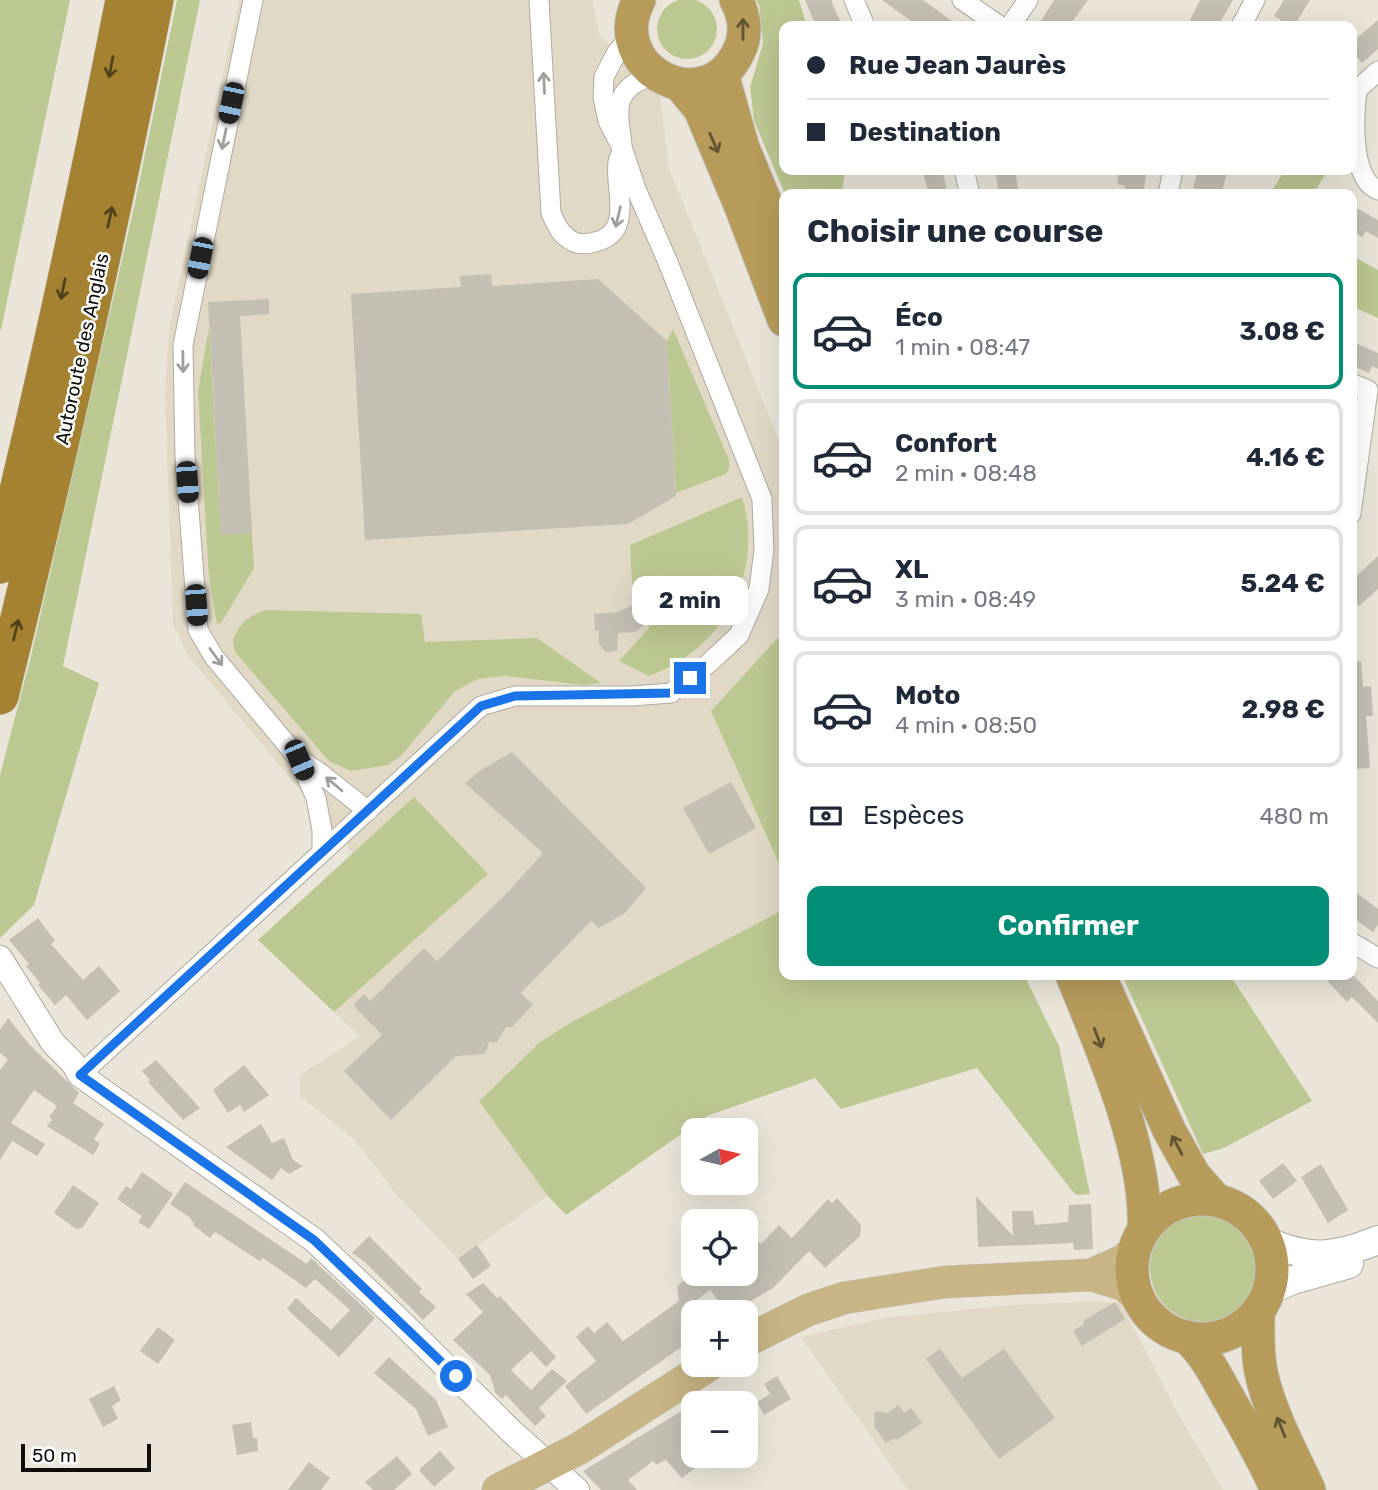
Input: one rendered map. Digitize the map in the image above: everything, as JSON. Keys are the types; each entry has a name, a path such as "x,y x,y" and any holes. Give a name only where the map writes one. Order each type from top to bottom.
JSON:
{"highway":[{"name":"Autoroute des Anglais","path":"0,565 32,434 124,0"},
{"name":"Autoroute des Anglais","path":"0,696 59,456 155,0"},
{"path":"668,80 702,83 722,74 734,61 742,44 744,26 741,9 736,0"},
{"path":"635,14 634,46 642,62 668,80 700,109 779,307"},
{"path":"722,74 743,148 779,235"},
{"path":"1074,980 1099,1040 1131,1137 1145,1210 1132,1273 1137,1296 1152,1318 1162,1327 1186,1337 1209,1339 1231,1333 1250,1321 1263,1301"},
{"path":"1101,980 1169,1130 1194,1175 1216,1200"},
{"path":"1139,1240 1164,1210 1176,1203 1203,1198 1216,1200 1244,1212 1266,1241 1272,1263 1263,1301 1258,1352 1261,1374 1308,1490"},
{"path":"1186,1337 1200,1350 1211,1366 1258,1449 1277,1490"}],"main road":[{"path":"1091,1275 1124,1260 1139,1240"},
{"path":"1266,1241 1298,1253 1316,1255 1336,1253 1378,1240"},
{"path":"1263,1301 1293,1280 1378,1255"},
{"path":"758,1335 808,1310 844,1298 945,1282 1091,1275 1124,1285 1137,1296"},
{"path":"498,1490 549,1465 690,1377"}],"street":[{"path":"253,0 183,345 185,457 198,630 214,657 299,760 316,798 322,830 322,852"},
{"path":"539,0 551,213 564,237 579,244 607,239 617,226 621,199 618,162 623,150 608,121 603,97 604,77 624,44 635,14"},
{"path":"854,0 863,21"},
{"path":"962,0 993,21"},
{"path":"1013,21 1028,0"},
{"path":"1244,21 1255,0"},
{"path":"1357,86 1378,71"},
{"path":"80,1075 481,706 515,696 671,693 739,635 759,589 765,550 762,499 667,260 636,190 623,150 618,121 620,102 627,88 643,78 668,80"},
{"path":"1357,145 1362,171 1373,188 1378,190"},
{"path":"1357,385 1368,390 1357,470"},
{"path":"299,760 368,811"},
{"path":"1357,946 1378,958"},
{"path":"0,958 21,988 53,1044 73,1063 80,1075 314,1240 577,1490"}],"shaded area":[{"path":"239,0 592,0 600,36 660,96 669,168 779,441 779,636 711,711 779,864 779,912 570,1023 540,1042 479,1100 548,1196 458,1259 396,1194 355,1140 300,1096 300,1075 360,1036 334,1012 488,874 414,798 353,854 189,657 173,624 165,393 169,328"},
{"path":"1120,1302 1180,1417 1223,1490 908,1490 801,1337 884,1318 1010,1305"}],"green space":[{"path":"681,-1 693,-1 712,12 717,29 715,41 704,54 693,59 681,59 662,46 657,35 657,23 670,4"},
{"path":"0,0 70,0 1,330 0,329"},
{"path":"177,0 200,0 63,666 99,683 34,905 0,938 0,775 31,656 134,207"},
{"path":"756,0 799,0 805,21 779,21 779,175 844,175 843,189 783,189 754,121 750,87 763,43 759,5"},
{"path":"1282,175 1325,175 1316,189 1273,189"},
{"path":"1357,258 1378,270 1378,318 1357,309"},
{"path":"209,328 221,534 252,533 254,568 221,623 217,624 209,578 198,392"},
{"path":"673,329 729,460 726,474 676,493 667,341"},
{"path":"742,497 748,525 748,553 742,580 732,605 717,628 698,648 675,664 649,676 619,661 649,628 648,601 633,601 630,545"},
{"path":"268,610 421,614 425,642 537,638 601,683 584,685 505,676 478,679 455,691 401,756 388,765 351,771 329,761 235,652 233,640 238,629 251,617"},
{"path":"779,636 779,864 711,711"},
{"path":"414,797 488,874 334,1012 258,940"},
{"path":"779,912 779,980 1026,980 1059,1046 1090,1194 1076,1195 1073,1192 977,1068 841,1109 815,1078 704,1118 681,1118 681,1134 566,1215 548,1196 479,1101 540,1042 570,1023"},
{"path":"1124,980 1233,980 1312,1101 1224,1148 1203,1154"},
{"path":"1204,1214 1225,1218 1242,1230 1254,1247 1258,1268 1254,1289 1242,1306 1225,1318 1204,1322 1183,1318 1166,1306 1154,1289 1150,1268 1154,1247 1166,1230 1183,1218"}],"building":[{"path":"805,0 831,0 840,21 814,21"},
{"path":"882,0 923,0 952,21 911,21"},
{"path":"1054,0 1088,0 1073,21 1041,21"},
{"path":"1200,0 1233,0 1221,21 1190,21"},
{"path":"1284,0 1310,0 1297,21 1280,21 1274,16"},
{"path":"1378,20 1378,49 1362,63 1357,57 1357,38"},
{"path":"923,175 943,175 947,189 928,189"},
{"path":"996,175 1016,175 1018,189 998,189"},
{"path":"1118,175 1146,175 1144,189 1124,189 1125,186 1117,184"},
{"path":"1197,175 1227,175 1222,189 1193,188"},
{"path":"1357,208 1378,220 1378,238 1366,231 1362,237 1357,234"},
{"path":"491,274 492,286 598,279 667,341 676,496 628,524 365,540 351,294 461,287 460,276"},
{"path":"269,299 269,314 240,316 252,533 221,535 208,302"},
{"path":"1357,344 1378,353 1378,369 1372,366 1369,373 1357,368"},
{"path":"1378,556 1378,589 1359,606 1357,604 1357,575"},
{"path":"632,605 638,606 644,612 644,625 635,632 618,633 617,651 605,652 599,644 599,631 595,631 594,614 618,612"},
{"path":"1357,661 1361,661 1363,687 1371,686 1373,716 1366,716 1370,768 1357,769"},
{"path":"512,752 646,888 625,913 599,928 591,921 521,993 533,1005 512,1027 506,1027 497,1042 489,1042 485,1054 456,1056 391,1120 344,1071 382,1035 353,1005 364,994 370,1001 424,948 437,961 506,894 543,853 465,783"},
{"path":"731,782 756,828 709,854 683,808"},
{"path":"1357,893 1378,909 1378,925 1373,932 1357,920"},
{"path":"38,918 55,941 51,944 83,980 99,966 120,991 87,1020 66,995 55,1005 38,985 40,983 26,966 29,964 9,940"},
{"path":"1357,979 1378,1001 1378,1023 1352,997 1347,1002 1327,980"},
{"path":"8,1018 30,1045 79,1093 73,1103 104,1124 94,1139 100,1144 93,1155 47,1126 52,1120 49,1117 57,1106 34,1090 11,1123 45,1144 37,1156 12,1141 0,1160 0,1070 8,1059 0,1053 0,1030"},
{"path":"156,1060 200,1108 183,1120 148,1082 150,1080 142,1071"},
{"path":"244,1065 269,1095 244,1112 240,1105 228,1113 213,1090"},
{"path":"261,1124 272,1143 284,1138 293,1160 303,1166 289,1174 281,1168 272,1180 226,1147"},
{"path":"1283,1163 1297,1181 1273,1199 1259,1181"},
{"path":"1321,1164 1348,1210 1328,1223 1301,1177"},
{"path":"142,1172 173,1194 149,1229 138,1222 142,1216 117,1199 126,1186 131,1189"},
{"path":"185,1182 307,1264 311,1258 375,1318 339,1357 287,1309 296,1298 331,1330 350,1310 315,1279 306,1288 263,1258 260,1261 215,1232 210,1238 193,1225 189,1217 170,1204"},
{"path":"73,1185 99,1203 82,1228 76,1229 54,1213"},
{"path":"976,1196 1013,1236 1012,1211 1033,1211 1035,1225 1068,1222 1069,1205 1091,1204 1093,1249 1074,1250 1073,1243 978,1247"},
{"path":"837,1198 861,1225 860,1236 825,1268 809,1251 773,1288 752,1300 718,1300 710,1290 697,1300 681,1300 681,1347 586,1414 565,1386 596,1361 576,1337 588,1326 594,1333 607,1322 623,1341 679,1301 677,1286 681,1283 681,1286 758,1286 758,1242 761,1244 779,1225 792,1238 828,1199 832,1203"},
{"path":"369,1236 422,1289 419,1292 436,1307 423,1320 365,1262 352,1253"},
{"path":"477,1245 491,1266 473,1279 458,1259"},
{"path":"483,1283 497,1298 500,1296 556,1357 546,1367 531,1351 511,1370 531,1390 552,1369 567,1381 539,1408 546,1416 535,1426 506,1395 502,1399 495,1392 490,1375 453,1340 483,1312 466,1294"},
{"path":"1115,1302 1125,1319 1082,1346 1073,1331 1084,1324 1083,1321"},
{"path":"158,1327 175,1340 158,1364 140,1351"},
{"path":"940,1349 962,1378 1004,1349 1055,1418 999,1459 926,1359"},
{"path":"389,1357 436,1400 448,1427 428,1436 416,1409 374,1373"},
{"path":"777,1376 791,1399 764,1415 758,1401 770,1394 764,1384"},
{"path":"114,1386 121,1400 112,1406 118,1419 103,1427 89,1399"},
{"path":"899,1405 904,1413 911,1408 922,1423 897,1440 895,1438 886,1443 874,1426 875,1411 887,1413"},
{"path":"681,1411 681,1468 695,1468 682,1478 666,1460 656,1465 653,1461 628,1480 637,1490 601,1490 583,1471"},
{"path":"251,1422 258,1451 237,1455 232,1425"},
{"path":"440,1451 455,1468 434,1487 419,1470"},
{"path":"397,1456 412,1474 394,1490 373,1490 365,1482"},
{"path":"309,1462 330,1478 321,1490 288,1490"}],"route":[{"path":"456,1376 314,1240 80,1075 91,1068 481,706 515,696 671,693 690,678"}]}
